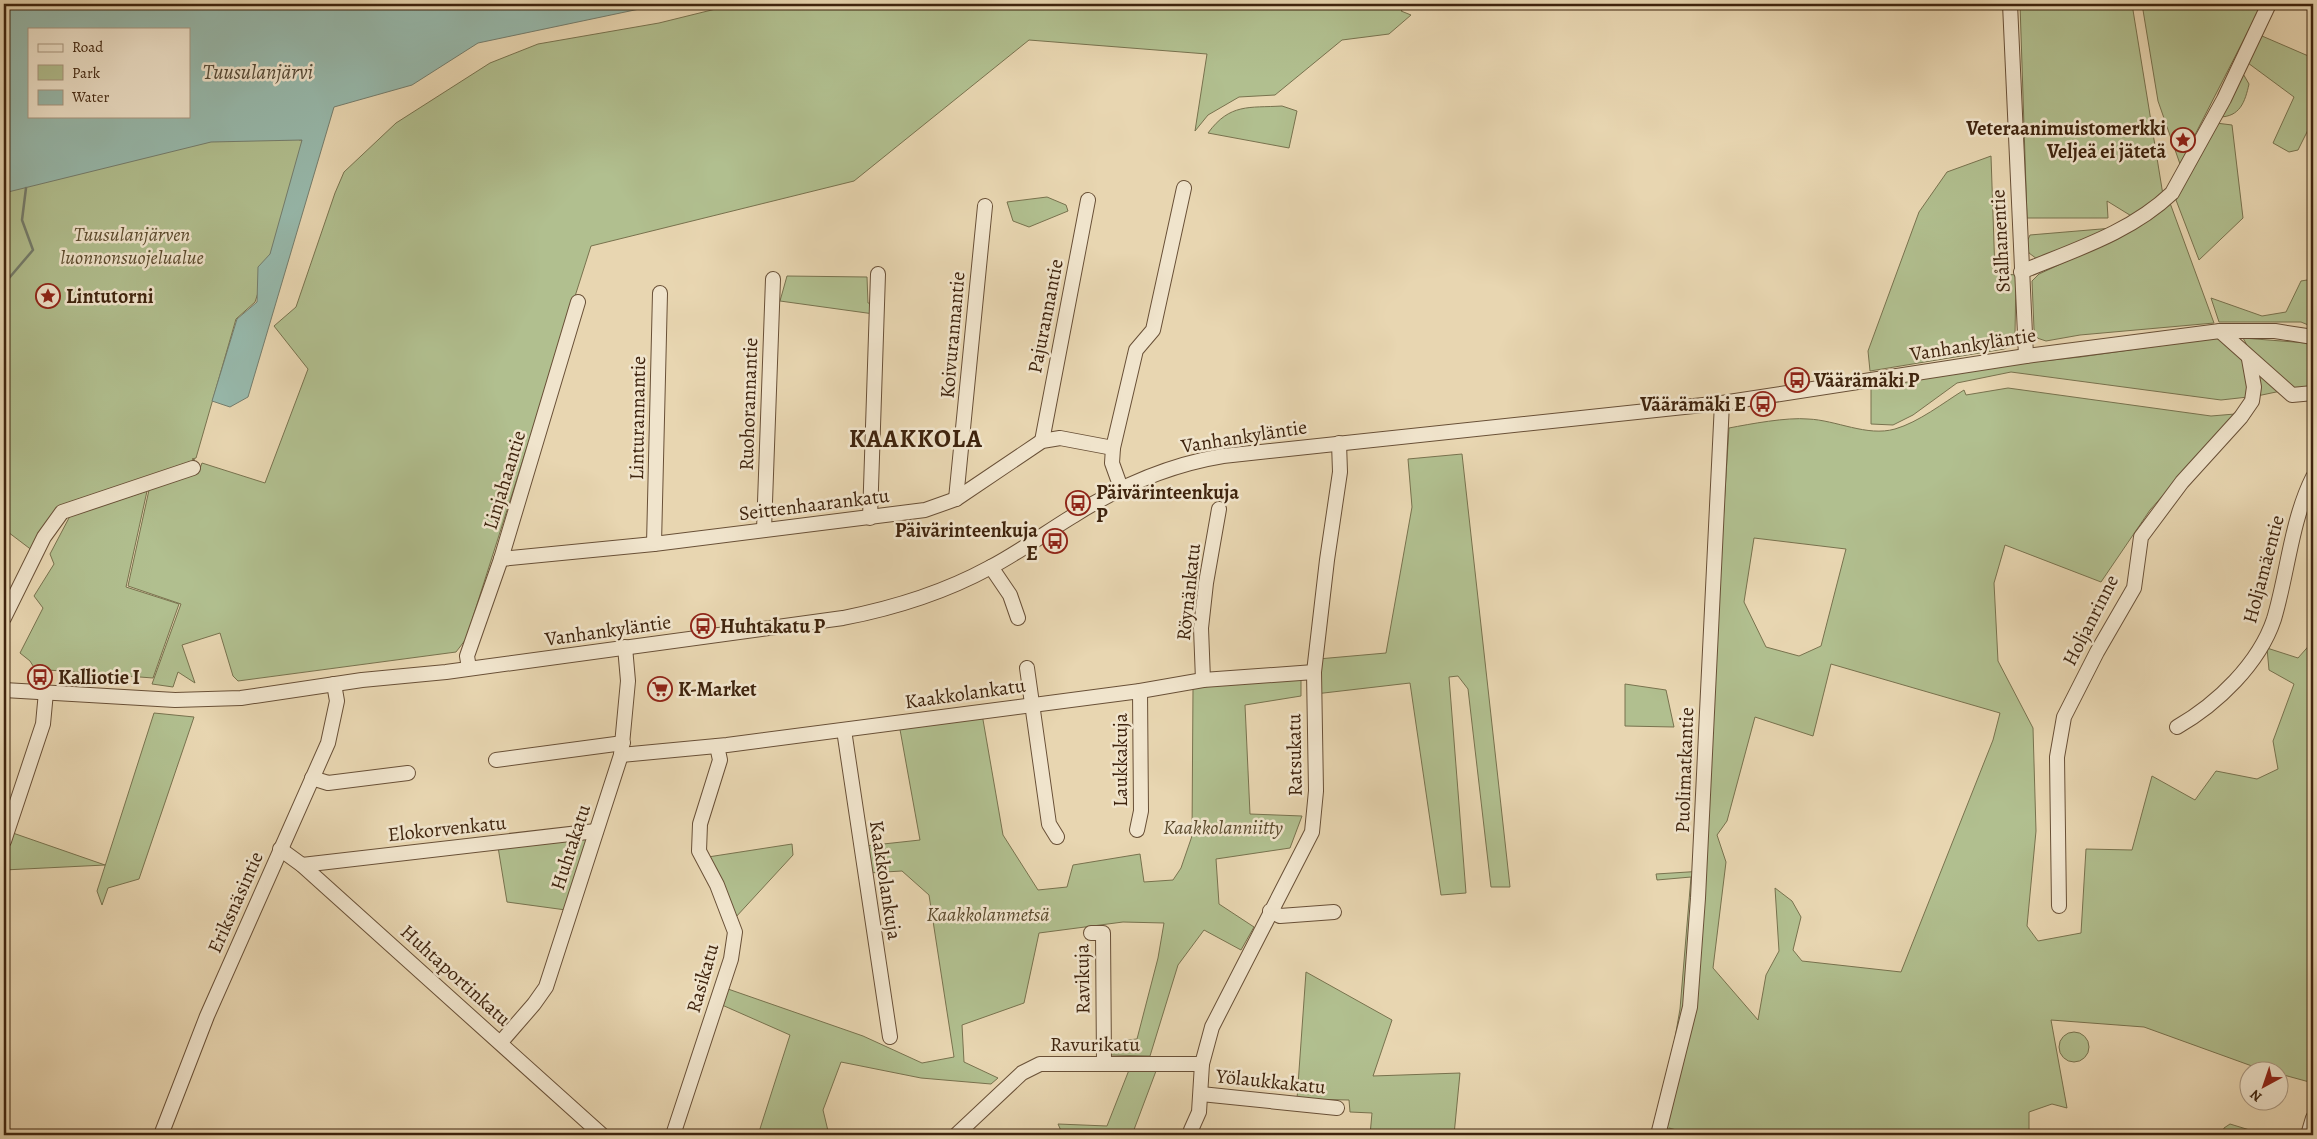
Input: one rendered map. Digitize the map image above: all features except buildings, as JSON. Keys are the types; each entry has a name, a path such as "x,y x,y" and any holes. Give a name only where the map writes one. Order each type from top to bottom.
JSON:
{"street":[{"name":"Stålhanentie","path":"2010,4 2026,356"},
{"path":"2021,272 2127,228 2159,206 2172,193 2224,99 2269,4"},
{"path":"1121,488 1112,463 1113,448 1136,350 1153,330 1184,188"},
{"name":"Pajurannantie","path":"1042,441 1088,200"},
{"name":"Koivurannantie","path":"956,499 985,206"},
{"path":"870,518 878,274"},
{"name":"Ruohorannantie","path":"764,530 773,279"},
{"name":"Linturannantie","path":"654,544 660,293"},
{"name":"Linjahaantie","path":"469,668 467,656 500,559 578,302"},
{"path":"2220,331 2249,359 2292,395 2313,392"},
{"name":"Vanhankyläntie","path":"4,690 206,700 241,698 334,684 756,631 871,612 906,604 991,568 1121,488 1150,474 1198,460 1339,443 1722,403 2026,356 2220,331 2275,331 2313,337"},
{"name":"Holjanrinne","path":"2058,906 2057,757 2064,717 2097,652 2134,588 2141,536 2182,482 2241,417 2252,401 2254,387 2249,359"},
{"name":"Puolimatkantie","path":"1658,1135 1690,1007 1698,898 1722,403"},
{"name":"Seittenhaarankatu","path":"500,559 654,544 925,510 956,499 1042,441 1060,438 1113,448"},
{"name":"Ratsukatu","path":"1191,1130 1200,1112 1202,1064 1217,1014 1312,832 1316,792 1314,672 1326,560 1340,472 1339,443"},
{"path":"4,618 44,537 62,512 193,468"},
{"name":"Holjamäentie","path":"2177,727 2211,703 2243,671 2258,652 2274,620 2302,504 2313,476"},
{"name":"Röynänkatu","path":"1203,680 1201,628 1206,583 1219,509"},
{"path":"991,568 1010,594 1018,618"},
{"name":"Huhtakatu","path":"501,1042 546,987 596,832 622,749 628,681 625,647"},
{"path":"1027,668 1050,824 1057,837"},
{"name":"Kaakkolankatu","path":"496,760 622,749 717,746 1140,691 1203,680 1314,672"},
{"name":"Eriksnäsintie","path":"161,1135 208,1016 328,743 337,701 334,684"},
{"name":"Laukkakuja","path":"1137,830 1141,810 1140,691"},
{"path":"4,841 43,724 46,692"},
{"name":"Kaakkolankuja","path":"844,730 890,1036"},
{"name":"Rasikatu","path":"673,1135 731,959 735,932 717,885 699,851 700,824 720,760 717,746"},
{"path":"312,778 328,783 408,773"},
{"name":"Elokorvenkatu","path":"302,865 596,832"},
{"name":"Huhtaportinkatu","path":"280,849 302,865 501,1042 602,1135"},
{"path":"1270,911 1280,916 1334,912"},
{"name":"Ravikuja","path":"1091,933 1102,934 1104,1064"},
{"name":"Ravurikatu","path":"956,1135 1031,1067 1051,1062 1202,1064"},
{"name":"Yölaukkakatu","path":"1201,1094 1337,1108"},
{"path":"2308,1135 2313,1118"}],"green space":[{"name":"Tuusulanjärven luonnonsuojelualue","path":"262,4 299,140 302,140 303,155 255,302 236,319 196,458 192,459 195,460 189,464 64,504 46,524 33,551 4,529 4,67 28,114 28,118 190,118 190,29"},
{"path":"736,4 1409,4 1401,11 1411,15 1389,34 1342,40 1275,95 1239,97 1208,115 1195,131 1207,54 1029,40 854,181 591,246 466,639 456,652 238,681 233,676 220,633 182,645 195,683 178,672 173,687 152,684 181,604 128,586 149,490 199,471 202,463 265,483 308,369 274,326 296,307 344,172 396,123 490,63 538,44 659,23"},
{"path":"2020,4 2132,4 2163,195 2133,217 2107,201 2108,218 2027,218"},
{"path":"2142,4 2262,4 2180,164 2158,101"},
{"path":"2262,36 2313,58 2313,120 2298,150 2289,152 2273,143 2294,97 2248,63"},
{"path":"2242,72 2249,84 2246,97 2237,111 2219,117"},
{"path":"1282,106 1297,111 1289,148 1208,133 1224,116 1232,112 1241,109"},
{"path":"2216,123 2232,125 2243,218 2199,260 2176,200"},
{"path":"1991,156 1995,273 2016,275 2015,333 2012,345 2004,349 1870,371 1868,351 1919,212 1947,172"},
{"path":"1047,197 1066,205 1068,211 1029,227 1013,221 1007,202"},
{"path":"2170,203 2214,323 2080,335 2046,341 2037,338 2034,329 2032,281 2039,274 2130,232"},
{"path":"2113,228 2037,259 2029,253 2026,244 2030,235"},
{"path":"787,276 867,277 868,303 874,304 874,314 780,301"},
{"path":"2313,279 2313,327 2301,322 2219,322 2211,298 2262,316 2286,312 2301,281"},
{"path":"2222,337 2244,363 2249,386 2248,397 2221,400 2011,372 1957,383 1913,415 1893,425 1871,424 1871,385 1939,372 2080,357"},
{"path":"2243,338 2307,343 2313,346 2313,388 2292,389 2253,356"},
{"path":"2254,368 2281,391 2257,396"},
{"path":"2008,388 2211,416 2235,414 2150,510 2101,582 2005,545 1994,583 1998,661 2033,728 2036,831 2027,926 2038,941 2081,933 2086,849 2132,850 2152,776 2195,800 2216,771 2257,779 2278,769 2273,741 2294,684 2269,670 2267,648 2298,658 2313,641 2313,1083 2290,1077 2290,1062 2241,1062 2144,1027 2051,1020 2067,1108 2052,1104 2029,1112 2029,1135 1695,1135 1669,1128 1668,1135 1654,1135 1671,1061 1680,1009 1691,877 1657,880 1656,874 1704,871 1729,428 1768,421 1799,419 1819,420 1863,430 1884,431 1913,422 1964,390 1966,395","holes":["1754,538 1846,549 1821,646 1799,656 1766,647 1744,602","1831,664 2000,713 1993,740 1901,972 1802,961 1793,950 1801,917 1792,901 1775,888 1779,951 1766,975 1758,1020 1713,968 1726,862 1717,835 1727,821 1755,717 1813,736"]},
{"path":"1462,454 1510,887 1491,887 1468,689 1458,676 1449,677 1466,893 1441,895 1410,683 1315,694 1318,659 1386,653 1412,507 1408,459"},
{"path":"147,491 126,587 179,604 153,678 35,669 30,661 20,653 43,608 34,596 54,564 50,554 70,516"},
{"path":"1301,677 1301,696 1245,705 1250,814 1302,816 1290,848 1216,859 1219,904 1254,927 1241,950 1204,930 1178,965 1150,1056 1109,1055 1108,1042 1137,1039 1158,958 1164,923 1123,922 1039,933 1024,1003 962,1025 964,1062 998,1078 991,1084 921,1078 841,1062 823,1110 829,1135 758,1135 790,1035 722,1005 728,989 863,1036 922,1063 954,1057 929,895 902,871 868,873 865,846 920,840 899,724 982,714 1003,835 1038,890 1067,887 1073,865 1140,854 1144,882 1173,880 1181,868 1192,836 1193,688"},
{"path":"1625,684 1666,690 1674,727 1625,726"},
{"path":"154,713 194,717 139,879 108,888 102,905 97,891"},
{"path":"10,832 105,865 4,870 4,850"},
{"path":"588,838 566,910 507,902 498,847"},
{"path":"792,844 793,855 735,918 708,857"},
{"path":"1306,972 1392,1020 1373,1076 1460,1073 1454,1135 1370,1135 1372,1113 1350,1112 1349,1100 1297,1099"},
{"path":"2074,1032 2080,1033 2088,1041 2088,1053 2080,1061 2074,1062 2068,1061 2060,1053 2059,1047 2060,1041 2068,1033"},
{"path":"1129,1070 1156,1071 1132,1135 1063,1135 1058,1124 1107,1126"},
{"path":"2230,1124 2266,1135 2222,1135 2224,1128"}],"water":[{"name":"Tuusulanjärvi","path":"4,4 663,4 478,43 412,85 334,107 248,397 230,407 212,401 237,319 257,302 258,267 270,254 302,140 211,142 4,193"}],"waterway":[{"path":"4,284 33,250 22,220 26,188"}],"place":[{"name":"Veteraanimuistomerkki Veljeä ei jätetä","path":"2183,140"},
{"name":"Lintutorni","path":"48,296"},
{"name":"Väärämäki P","path":"1797,380"},
{"name":"Väärämäki E","path":"1763,404"},
{"name":"Päivärinteenkuja P","path":"1078,503"},
{"name":"Päivärinteenkuja E","path":"1055,541"},
{"name":"Huhtakatu P","path":"703,626"},
{"name":"Kalliotie I","path":"40,677"},
{"name":"K-Market","path":"660,689"}],"district":[{"name":"KAAKKOLA","path":"916,438"}],"park label":[{"name":"Kaakkolanniitty","path":"1223,827"},
{"name":"Kaakkolanmetsä","path":"988,914"}]}
